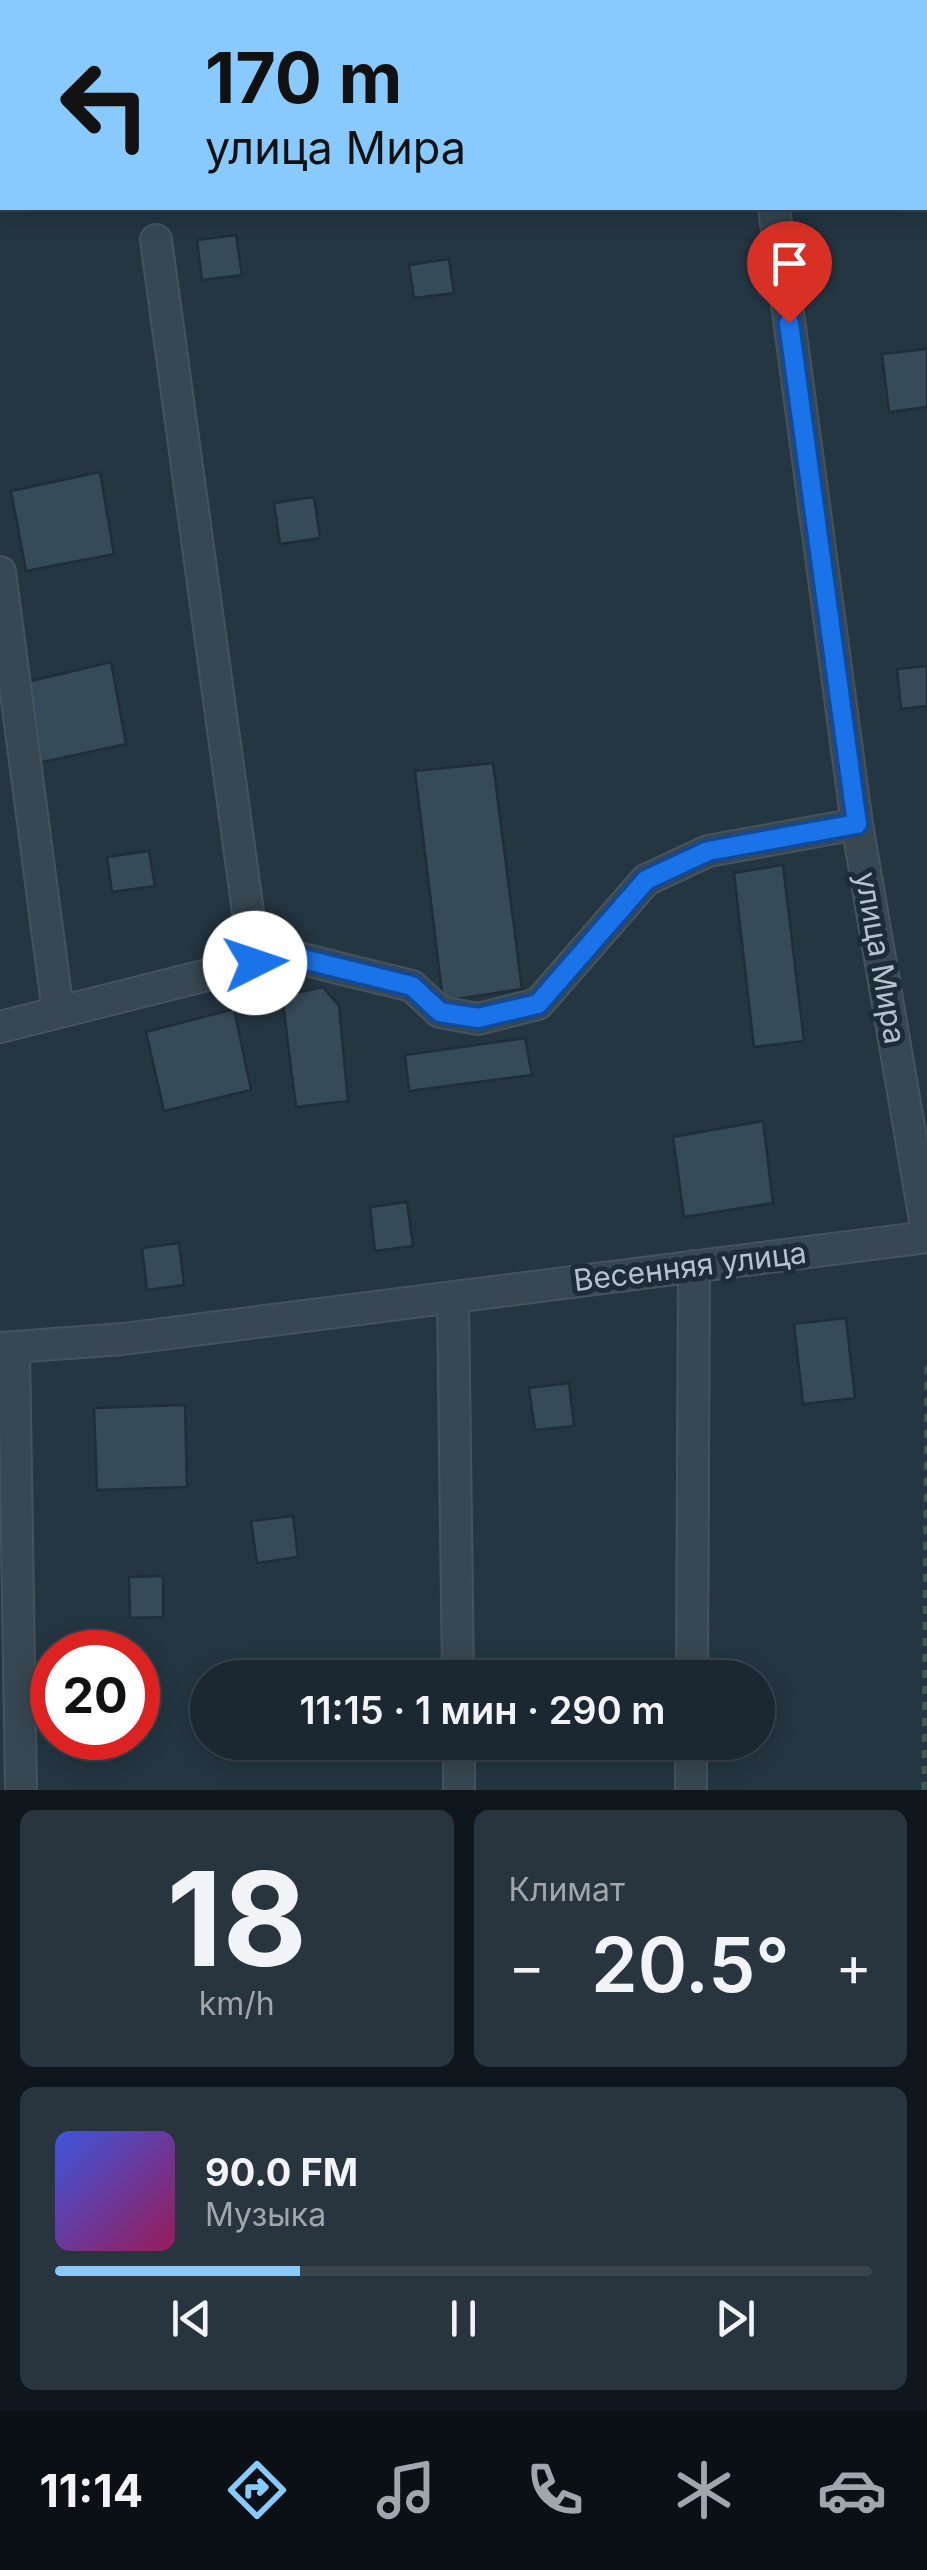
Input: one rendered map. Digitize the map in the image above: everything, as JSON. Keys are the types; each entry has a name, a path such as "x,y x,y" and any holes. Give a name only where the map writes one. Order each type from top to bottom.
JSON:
{"street":[{"name":"улица Мира","path":"774,210 857,824 927,1235"},
{"path":"156,240 255,963"},
{"path":"0,572 58,1012"},
{"path":"0,1026 255,963 295,957 412,986 440,1012 478,1018 538,1004 646,880 708,851 857,824"},
{"name":"Весенняя улица","path":"7,1349 453,1298 927,1235"},
{"path":"692,1660 694,1266"},
{"path":"453,1298 458,1660"},
{"path":"7,1349 20,1790"},
{"path":"459,1760 460,1790"},
{"path":"691,1760 691,1790"}],"path":[{"path":"924,1790 927,1365"}],"building":[{"path":"236,235 242,275 202,280 197,240"},
{"path":"449,259 454,293 414,298 409,265"},
{"path":"927,349 927,407 889,412 882,354"},
{"path":"100,472 114,554 26,571 11,491"},
{"path":"314,497 320,538 280,544 274,503"},
{"path":"111,662 126,744 38,763 23,683"},
{"path":"927,666 927,706 901,709 897,669"},
{"path":"493,763 522,989 443,1001 415,771"},
{"path":"149,851 155,886 112,892 107,857"},
{"path":"783,865 804,1041 754,1047 734,873"},
{"path":"323,987 339,1006 348,1101 296,1107 282,996"},
{"path":"234,1009 251,1090 164,1111 146,1032"},
{"path":"525,1038 532,1075 409,1091 405,1055"},
{"path":"763,1121 773,1203 684,1217 673,1137"},
{"path":"407,1202 413,1246 375,1251 370,1207"},
{"path":"179,1243 184,1285 147,1290 142,1248"},
{"path":"846,1318 855,1398 803,1404 794,1324"},
{"path":"569,1383 574,1426 535,1430 529,1388"},
{"path":"185,1405 187,1487 97,1490 94,1408"},
{"path":"293,1516 298,1557 257,1563 251,1521"},
{"path":"163,1576 163,1617 130,1618 129,1577"}],"route":[{"path":"255,963 295,957 412,986 440,1012 478,1018 538,1004 646,880 708,851 857,824 789,323"}]}
